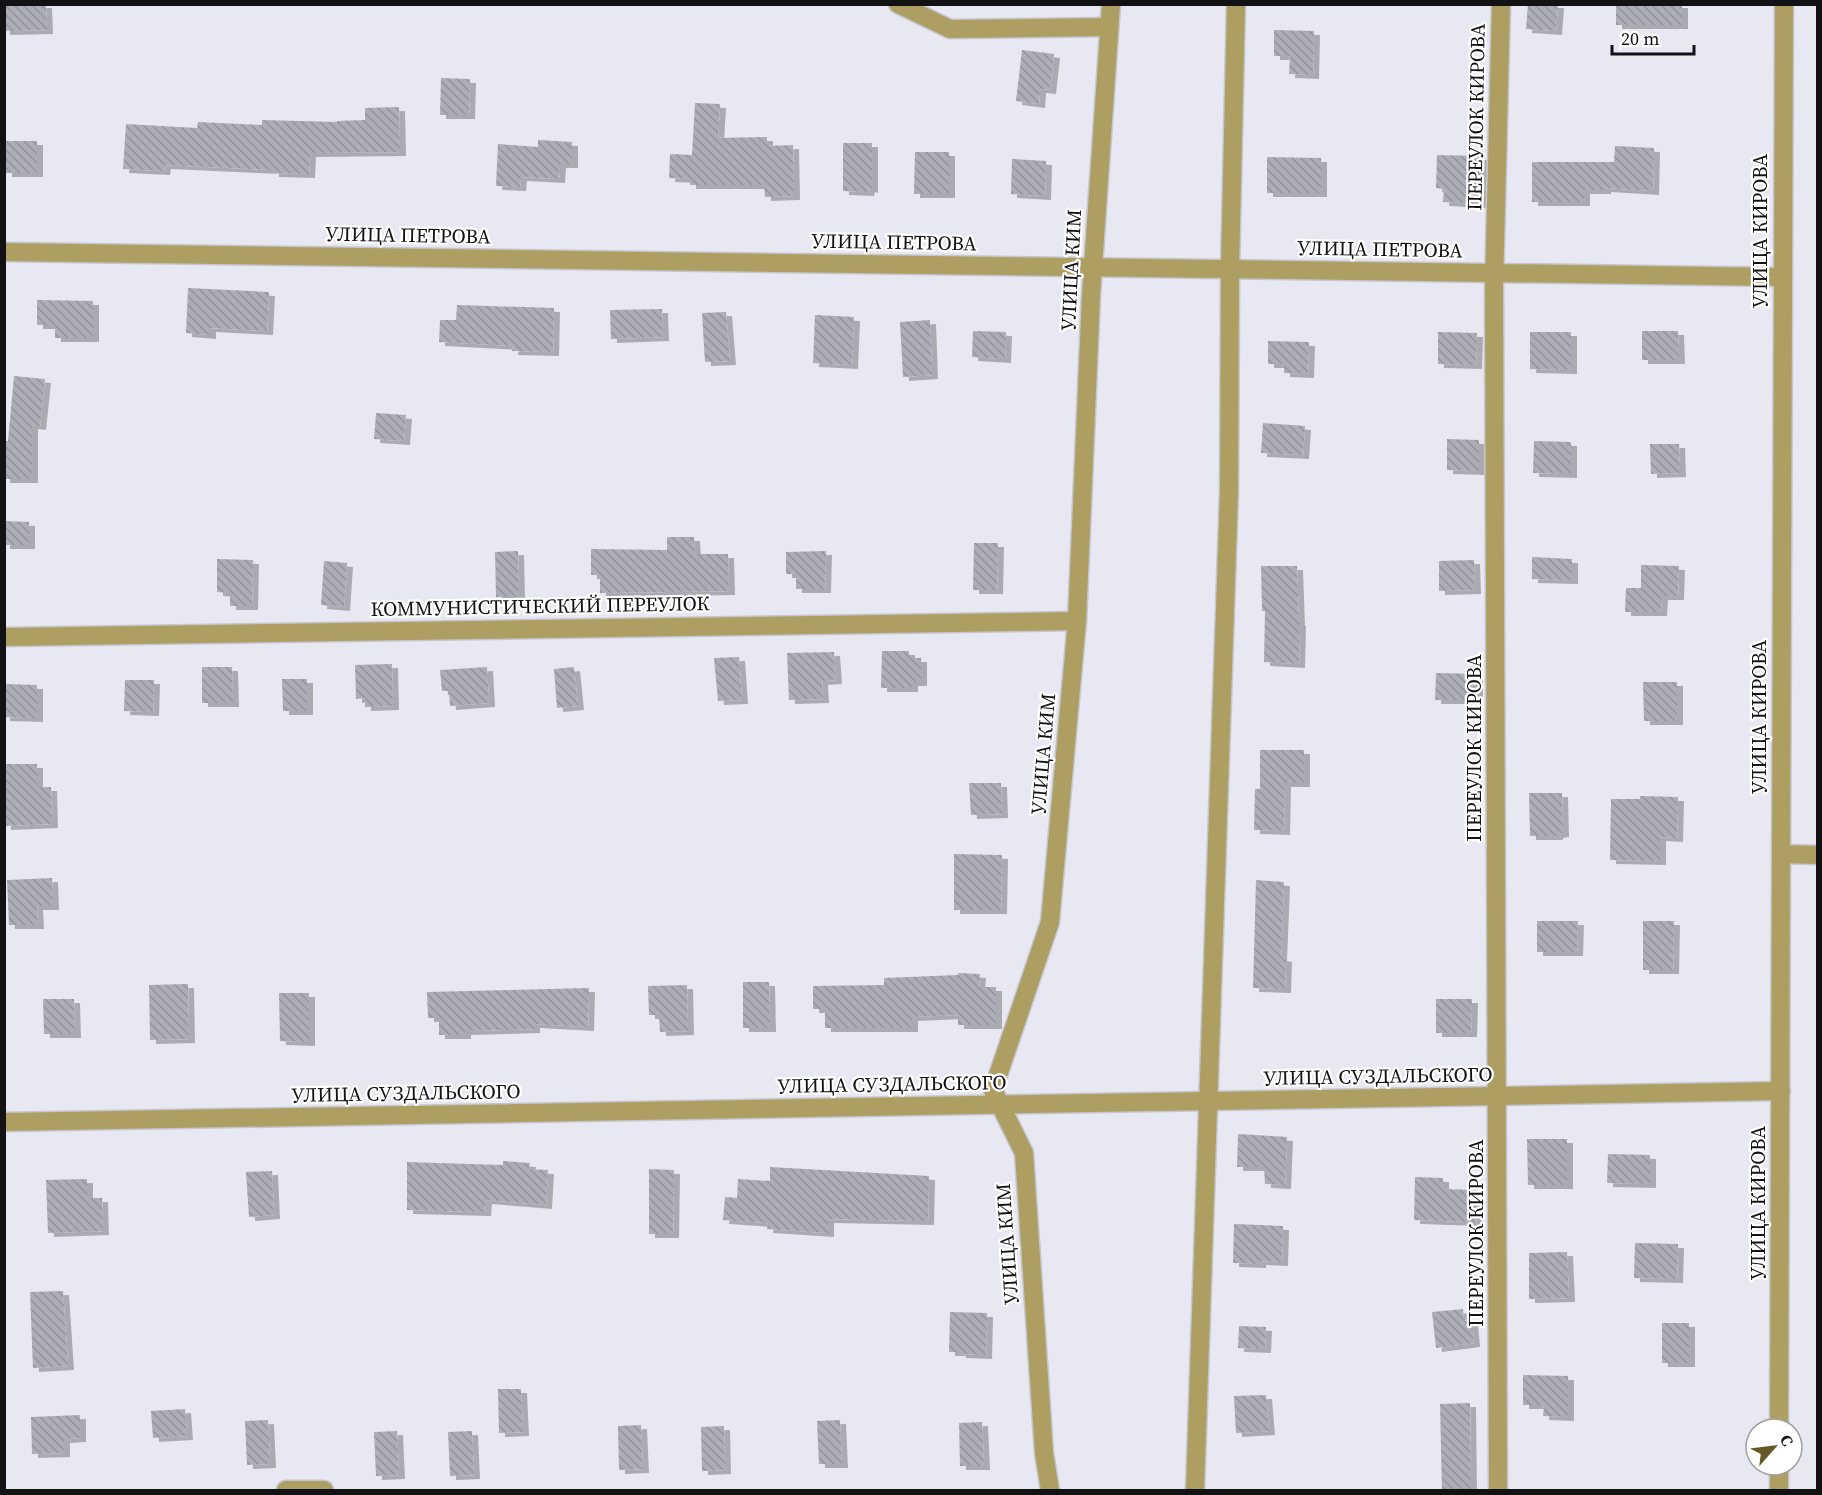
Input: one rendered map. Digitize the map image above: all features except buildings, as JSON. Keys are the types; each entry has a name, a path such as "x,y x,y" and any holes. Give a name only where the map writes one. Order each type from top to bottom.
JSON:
{"street":[{"path":"898,4 950,29 1109,27"},
{"name":"УЛИЦА КИМ","path":"1050,1491 1043,1441 1024,1153 993,1090 1050,922 1077,621 1093,267 1111,4"},
{"path":"1195,1491 1229,492 1230,269 1236,4"},
{"name":"ПЕРЕУЛОК КИРОВА","path":"1498,1491 1495,273 1501,4"},
{"name":"УЛИЦА КИРОВА","path":"1779,1417 1784,4"},
{"name":"УЛИЦА ПЕТРОВА","path":"4,252 1782,277"},
{"name":"КОММУНИСТИЧЕСКИЙ ПЕРЕУЛОК","path":"4,637 1077,621"},
{"path":"1782,854 1818,855"},
{"name":"УЛИЦА СУЗДАЛЬСКОГО","path":"4,1122 1781,1091"},
{"path":"286,1491 324,1491"}]}
